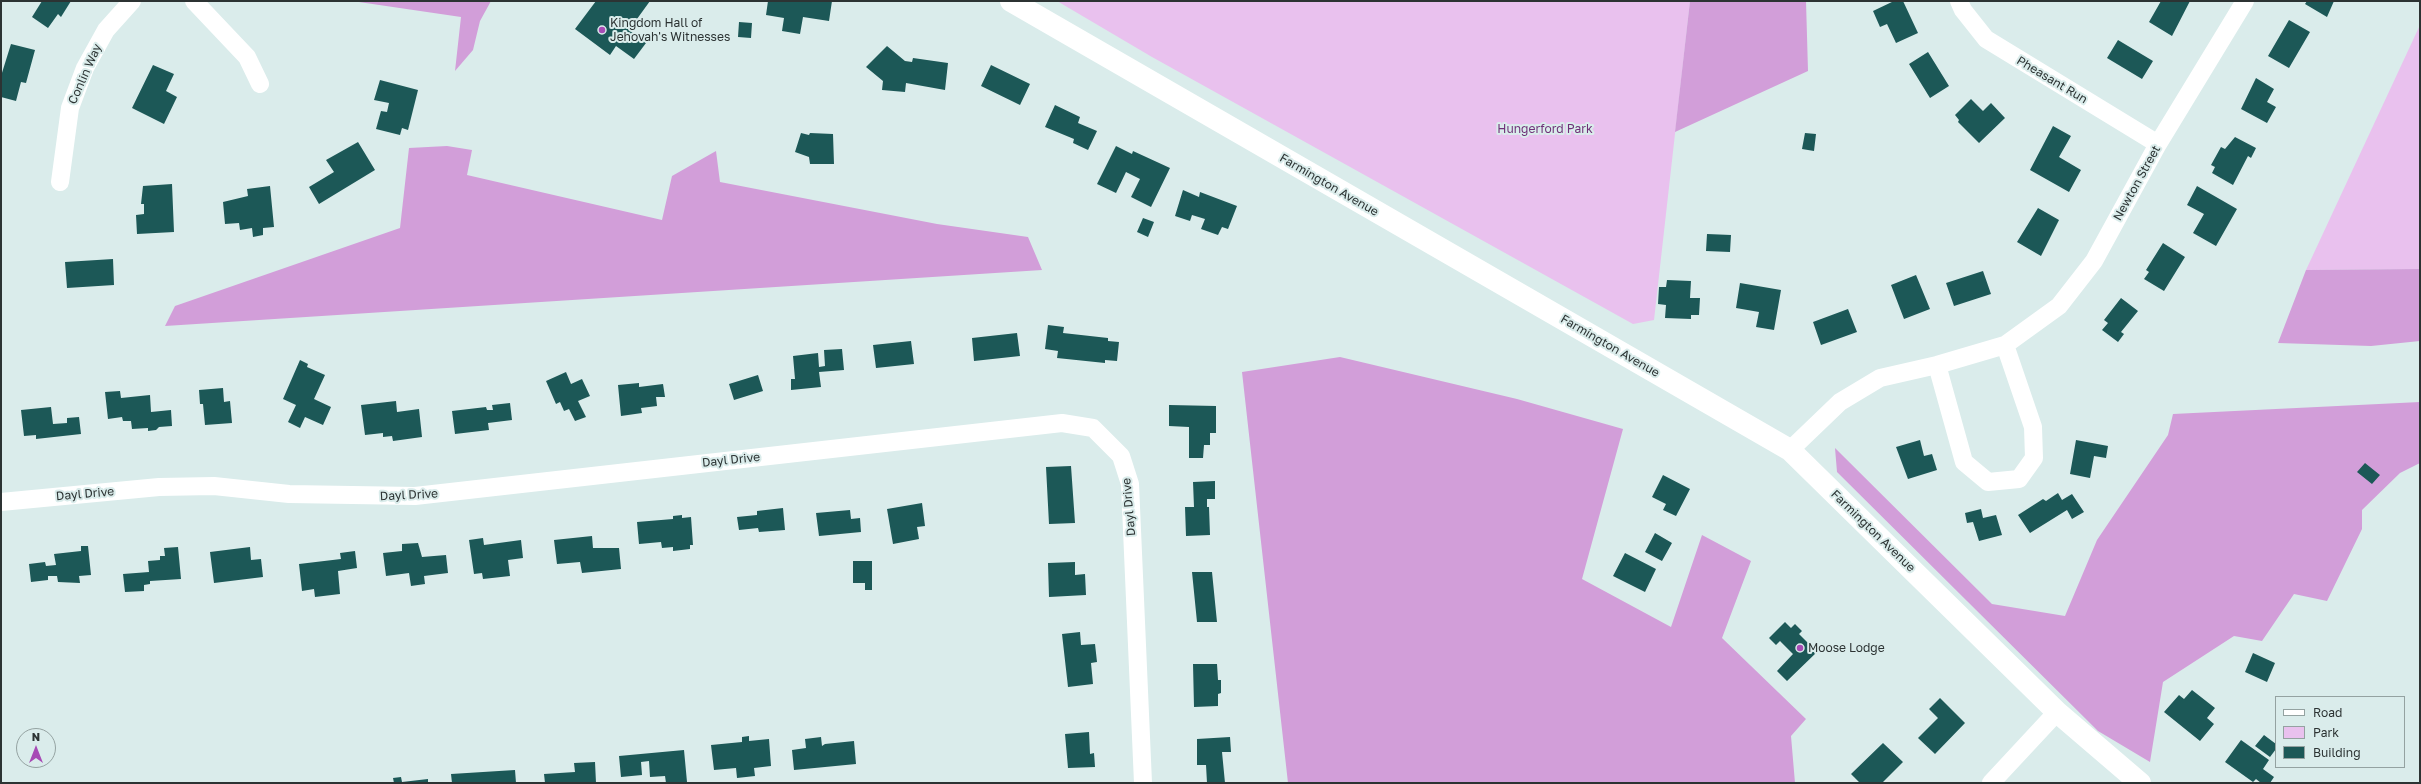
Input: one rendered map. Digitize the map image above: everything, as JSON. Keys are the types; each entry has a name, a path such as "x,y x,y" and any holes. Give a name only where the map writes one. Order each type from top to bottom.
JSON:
{"main road":[{"name":"Farmington Avenue","path":"1011,1 1790,450 2057,712 2140,783"}],"street":[{"name":"Conlin Way","path":"60,182 70,108 85,68 106,30 132,1"},
{"path":"194,1 247,57 260,84"},
{"name":"Pheasant Run","path":"1959,1 1963,10 1986,39 2158,144"},
{"name":"Newton Street","path":"1790,450 1840,402 1880,378 1937,365 2005,345 2059,306 2094,261 2158,144 2245,1"},
{"path":"1937,365 1964,462 1988,482 2019,479 2034,458 2033,427 2005,345"},
{"name":"Dayl Drive","path":"1,502 158,487 214,486 289,494 415,496 1062,423 1093,428 1121,456 1130,484 1143,783"},
{"path":"1991,783 2057,712"}],"green space":[{"name":"Hungerford Park","path":"1057,1 1690,1 1654,320 1633,324 1152,57"},
{"path":"2420,25 2420,269 2306,270"}],"shaded area":[{"path":"352,1 491,1 480,21 473,50 455,71 461,17"},
{"path":"1690,1 1806,1 1808,71 1675,132"},
{"path":"447,146 472,150 467,175 662,220 672,176 716,151 720,182 937,224 1028,237 1042,270 165,326 175,306 400,228 409,148"},
{"path":"2420,269 2420,341 2371,346 2278,343 2306,270"},
{"path":"1340,357 1517,399 1623,429 1582,579 1671,627 1702,535 1751,561 1722,638 1806,719 1791,736 1795,783 1288,783 1242,372"},
{"path":"2420,402 2420,463 2400,473 2362,510 2362,529 2327,601 2294,594 2262,641 2234,636 2163,682 2150,762 2098,731 1837,472 1835,448 1992,604 2065,616 2097,540 2168,435 2173,414"}],"building":[{"path":"42,1 71,1 61,17 58,14 48,28 32,17"},
{"name":"Kingdom Hall of Jehovah's Witnesses","path":"596,1 650,1 629,30 646,43 634,59 616,46 610,55 575,29"},
{"path":"768,1 832,1 829,21 803,17 800,34 782,31 784,18 766,15"},
{"path":"1894,1 1903,1 1918,33 1896,43 1887,24 1880,27 1873,11"},
{"path":"2161,1 2190,1 2172,36 2149,22"},
{"path":"2307,1 2334,1 2327,17 2305,4"},
{"path":"2289,20 2310,32 2289,68 2268,56"},
{"path":"739,22 752,23 751,38 738,37"},
{"path":"2118,40 2153,61 2142,79 2107,58"},
{"path":"11,44 35,50 26,83 21,82 16,101 1,97 1,76"},
{"path":"887,46 905,61 912,62 913,58 948,63 945,90 906,83 905,92 882,90 883,81 866,67"},
{"path":"1928,52 1949,86 1930,98 1909,64"},
{"path":"153,65 174,74 166,91 177,97 164,124 132,108"},
{"path":"991,65 1030,84 1020,105 981,86"},
{"path":"2256,78 2274,89 2267,102 2276,107 2267,123 2241,109"},
{"path":"380,80 418,90 408,130 402,128 400,135 376,129 381,111 387,112 389,103 374,100"},
{"path":"1971,99 1983,111 1991,103 2005,118 1979,143 1958,122 1959,120 1955,115"},
{"path":"1055,105 1080,117 1078,123 1097,131 1088,150 1073,143 1074,139 1045,127"},
{"path":"2053,126 2071,136 2059,157 2081,170 2069,192 2030,170"},
{"path":"801,133 809,135 810,133 833,134 834,164 810,164 809,157 795,152"},
{"path":"1805,133 1816,134 1814,151 1802,149"},
{"path":"2235,137 2256,148 2251,158 2248,156 2233,185 2212,173 2215,167 2211,165 2221,147 2225,149"},
{"path":"358,142 375,170 319,204 309,187 334,172 326,160"},
{"path":"1116,146 1132,154 1133,151 1170,168 1151,207 1131,197 1140,179 1126,172 1116,193 1097,184"},
{"path":"172,184 174,232 137,234 136,215 144,214 144,204 141,204 143,186"},
{"path":"270,186 274,227 263,228 263,235 253,237 252,228 240,230 239,223 225,224 223,202 248,196 247,189"},
{"path":"2197,186 2237,209 2216,246 2193,233 2204,214 2187,205"},
{"path":"1183,190 1199,197 1200,192 1237,206 1228,229 1222,227 1218,235 1201,229 1205,219 1192,215 1190,221 1175,216"},
{"path":"2038,208 2059,220 2041,256 2017,242"},
{"path":"1143,218 1154,222 1148,237 1137,232"},
{"path":"1707,234 1731,235 1730,252 1706,251"},
{"path":"2163,243 2185,257 2164,291 2144,279 2149,272 2146,270"},
{"path":"113,259 114,285 67,288 65,262"},
{"path":"1983,271 1991,294 1954,306 1946,283"},
{"path":"1916,275 1930,309 1904,319 1891,285"},
{"path":"1667,280 1691,281 1690,298 1700,298 1699,315 1691,315 1691,319 1665,318 1666,305 1658,304 1659,287 1666,287"},
{"path":"1740,283 1781,290 1774,330 1756,327 1759,312 1736,308"},
{"path":"2121,298 2138,311 2121,332 2124,334 2118,342 2102,330 2108,323 2104,320"},
{"path":"1848,309 1857,332 1821,345 1813,322"},
{"path":"1048,325 1064,327 1063,333 1108,338 1108,341 1119,342 1117,361 1105,360 1105,363 1057,358 1058,351 1045,349"},
{"path":"1017,333 1020,356 974,361 972,338"},
{"path":"911,341 914,364 876,368 873,345"},
{"path":"842,349 844,370 819,372 821,387 791,390 791,379 795,379 793,356 818,353 819,367 825,366 824,350"},
{"path":"300,360 308,364 307,367 325,375 314,399 331,407 323,425 305,417 300,428 288,422 296,405 283,399"},
{"path":"566,372 571,384 582,379 590,396 578,401 586,417 575,421 569,409 564,411 560,402 556,404 546,381"},
{"path":"758,375 763,391 734,400 729,384"},
{"path":"639,383 639,387 663,384 665,397 656,397 657,406 641,408 642,413 621,416 618,385"},
{"path":"223,388 224,402 230,401 232,423 205,425 203,404 200,404 199,390"},
{"path":"120,391 121,398 150,395 151,412 171,410 172,426 159,427 156,430 148,431 148,428 132,429 131,421 123,421 122,417 108,419 105,392"},
{"path":"396,401 397,412 419,409 422,437 393,441 392,436 383,437 383,433 365,435 361,405"},
{"path":"510,403 512,420 488,423 489,430 455,434 452,411 486,407 487,410 493,410 492,405"},
{"path":"1169,405 1216,406 1216,433 1210,433 1210,445 1204,445 1203,458 1189,458 1189,427 1169,426"},
{"path":"51,407 53,424 67,423 67,418 79,417 81,434 36,439 36,435 24,436 21,410"},
{"path":"1920,440 1924,456 1932,454 1937,470 1908,479 1896,447"},
{"path":"2076,440 2108,446 2106,458 2094,456 2090,478 2070,474"},
{"path":"2365,463 2380,475 2372,484 2357,472"},
{"path":"1071,466 1075,523 1049,524 1046,467"},
{"path":"1663,475 1690,489 1676,516 1663,510 1666,504 1652,497"},
{"path":"1215,481 1215,499 1207,499 1207,507 1209,507 1210,535 1186,536 1185,507 1194,507 1193,482"},
{"path":"2058,493 2062,500 2072,494 2084,512 2072,519 2067,510 2030,533 2018,515 2043,499 2046,501"},
{"path":"922,503 925,526 917,527 919,539 893,544 887,509"},
{"path":"783,508 785,530 759,532 758,528 739,530 737,517 757,515 757,511"},
{"path":"1981,509 1983,518 1996,515 2002,535 1979,541 1973,522 1967,523 1965,513"},
{"path":"850,510 851,519 860,518 861,532 819,536 816,513"},
{"path":"682,515 682,518 691,517 693,545 690,545 690,549 673,551 673,547 662,548 661,542 639,544 637,522 673,519 673,516"},
{"path":"1655,533 1672,543 1662,561 1645,552"},
{"path":"592,536 593,548 619,548 621,569 582,573 580,562 557,564 554,540"},
{"path":"483,538 484,545 521,540 523,558 508,560 510,576 483,579 482,573 474,574 469,540"},
{"path":"418,543 422,557 446,555 448,573 424,576 425,584 411,586 409,573 386,576 383,553 402,551 402,544"},
{"path":"81,546 88,546 91,575 79,576 80,583 58,582 57,576 48,576 48,580 31,582 29,564 45,562 46,566 56,565 54,554 81,551"},
{"path":"178,547 181,579 150,581 150,584 144,585 144,591 125,592 123,574 149,572 148,561 160,560 160,556 165,556 164,548"},
{"path":"250,547 251,560 261,559 263,577 214,583 210,552"},
{"path":"355,551 357,568 338,571 340,594 315,597 314,589 302,591 299,564 341,559 340,553"},
{"path":"1625,553 1656,569 1645,592 1613,576"},
{"path":"853,561 872,561 872,590 865,590 865,583 853,583"},
{"path":"1075,562 1075,575 1085,574 1086,595 1049,597 1048,563"},
{"path":"1192,572 1212,572 1217,622 1197,622"},
{"name":"Moose Lodge","path":"1785,622 1791,628 1795,624 1802,631 1799,634 1817,652 1787,681 1777,671 1793,654 1780,641 1776,645 1769,638"},
{"path":"1080,632 1081,645 1095,644 1097,662 1091,663 1093,684 1068,687 1062,634"},
{"path":"2253,653 2275,663 2267,682 2245,672"},
{"path":"1193,664 1217,664 1218,680 1221,680 1221,693 1218,694 1218,706 1194,707"},
{"path":"2192,690 2215,708 2207,718 2214,724 2200,741 2164,712 2179,695 2184,699"},
{"path":"1940,698 1965,723 1935,754 1918,738 1938,718 1929,709"},
{"path":"1089,732 1090,754 1094,753 1095,767 1068,768 1065,734"},
{"path":"2264,735 2275,743 2275,750 2270,757 2255,746"},
{"path":"749,736 749,741 769,739 771,766 754,768 755,776 737,778 736,768 714,770 711,745 742,742 742,737"},
{"path":"821,737 822,746 825,744 854,741 856,764 794,770 792,750 806,748 805,739"},
{"path":"1230,737 1231,752 1222,752 1225,783 1207,783 1206,765 1197,765 1197,739"},
{"path":"2241,740 2269,760 2263,769 2274,777 2270,783 2261,783 2256,779 2253,782 2225,762"},
{"path":"1883,743 1903,762 1882,783 1860,783 1851,774"},
{"path":"684,750 687,782 666,783 665,776 650,777 649,761 641,762 642,775 621,777 619,756"},
{"path":"595,762 596,783 545,783 544,774 575,772 574,763"},
{"path":"515,770 516,783 452,783 451,774"},
{"path":"401,777 402,782 428,779 428,783 394,783 393,778"}],"place":[{"name":"Kingdom Hall of Jehovah's Witnesses","path":"602,30"},
{"name":"Moose Lodge","path":"1800,648"}]}
